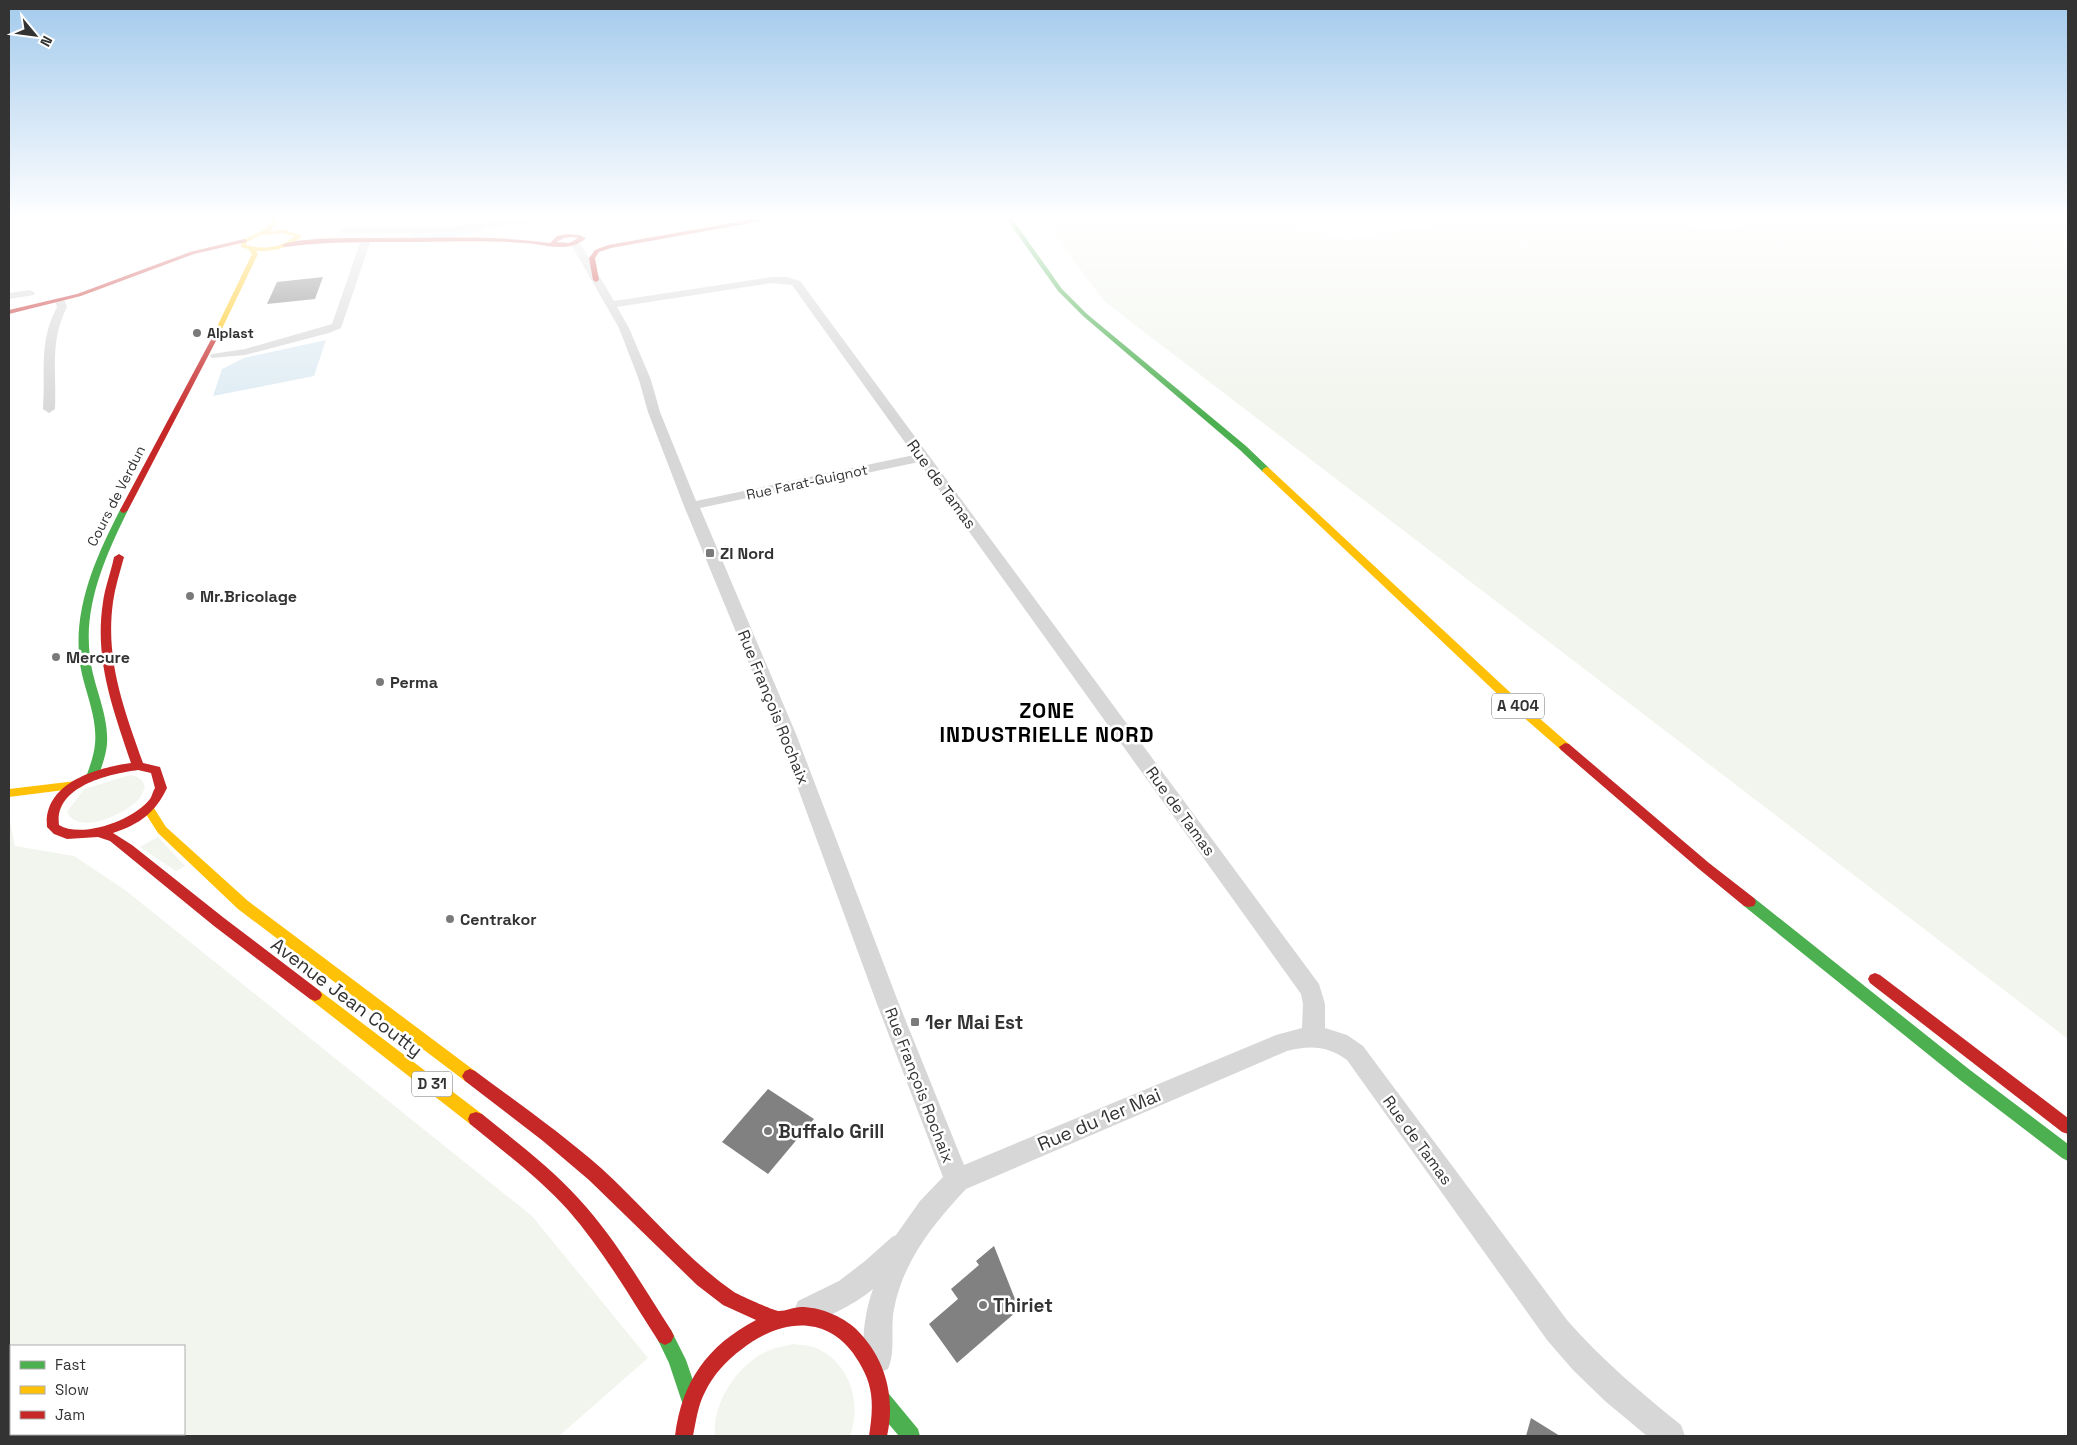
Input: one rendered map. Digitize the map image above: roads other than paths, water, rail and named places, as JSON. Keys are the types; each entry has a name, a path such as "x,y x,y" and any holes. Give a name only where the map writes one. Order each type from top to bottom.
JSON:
{"main road":[{"path":"9,312 60,301 112,284"},
{"name":"Cours de Verdun","path":"92,777 101,750 98,716 84,662 85,630 95,573 241,284"},
{"name":"Cours de Verdun","path":"172,445 253,284"},
{"name":"A 404","path":"1056,284 1085,316 1243,448 1510,699 1704,866 1965,1075 2068,1153"},
{"path":"1069,284 1094,312 1262,450"},
{"path":"149,489 144,485 150,472 150,461"},
{"path":"110,587 105,586 101,582 122,521"},
{"name":"Cours de Verdun","path":"123,546 110,587 107,652 109,680 117,709 129,740 132,756 138,766"},
{"path":"138,766 156,770 162,780 160,792 148,808 124,823 99,832 72,836 58,832 51,825 48,811 76,785 92,777 124,767 138,766"},
{"path":"9,793 76,785"},
{"path":"9,799 23,804"},
{"name":"Avenue Jean Coutty","path":"148,808 162,830 243,905 549,1136 595,1174 703,1279 729,1299 787,1317"},
{"name":"Avenue Jean Coutty","path":"99,832 114,838 128,848 219,922 460,1106 549,1179 575,1206 611,1252 665,1336 677,1360 691,1402"},
{"path":"1865,972 2068,1127"},
{"path":"684,1436 691,1402 705,1373 725,1348 749,1330 787,1317 824,1319 846,1331 865,1350 877,1375 882,1401 878,1436"},
{"path":"882,1401 910,1436"}],"street":[{"path":"216,356 245,352 325,331 337,326 351,284"},
{"name":"Rue François Rochaix","path":"599,284 627,337 691,506 787,734 888,1004 957,1180"},
{"name":"Rue de Tamas","path":"611,305 743,284"},
{"name":"Rue de Tamas","path":"797,284 1311,991 1314,1004 1313,1036 1331,1039 1346,1045 1355,1053 1557,1330 1614,1392 1670,1436"},
{"path":"9,296 30,293"},
{"path":"49,409 51,390 50,350 54,325 62,307 60,301"},
{"name":"Rue Farat-Guignot","path":"691,506 923,458"},
{"name":"Rue du 1er Mai","path":"787,1317 849,1291 875,1271 908,1239 929,1210 957,1180 1284,1042 1313,1036"},
{"name":"Rue du 1er Mai","path":"877,1375 880,1309 892,1274 908,1239"}],"place":[{"name":"Alplast","path":"197,333"},
{"name":"ZI Nord","path":"710,553"},
{"name":"Mr.Bricolage","path":"190,596"},
{"name":"Mercure","path":"56,657"},
{"name":"Perma","path":"380,682"},
{"name":"Centrakor","path":"450,919"},
{"name":"1er Mai Est","path":"915,1022"},
{"name":"Buffalo Grill","path":"768,1131"},
{"name":"Thiriet","path":"983,1305"}],"district":[{"name":"ZONE INDUSTRIELLE NORD","path":"1047,723"}]}
